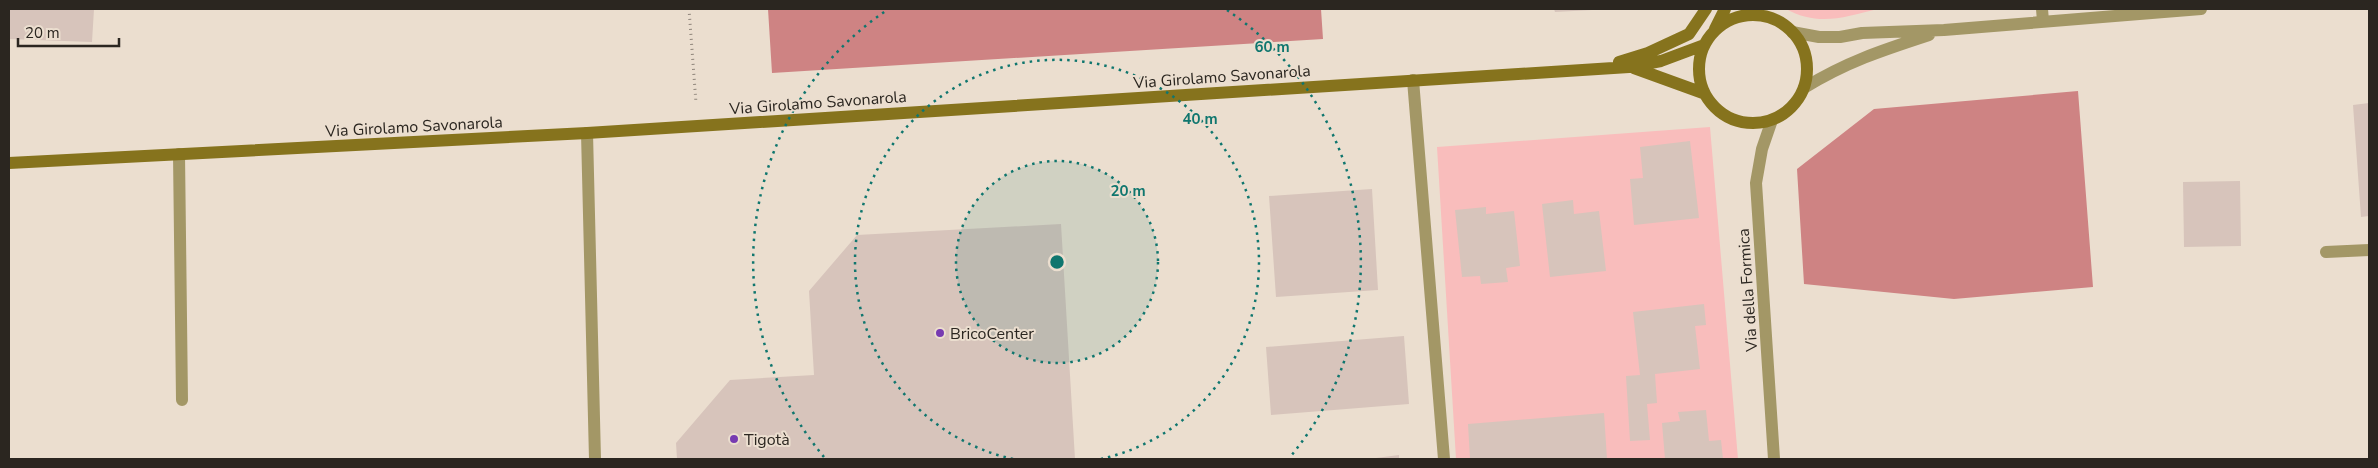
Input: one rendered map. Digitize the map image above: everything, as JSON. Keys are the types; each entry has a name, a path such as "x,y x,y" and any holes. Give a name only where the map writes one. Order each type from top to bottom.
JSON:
{"street":[{"path":"1598,68 1648,53 1689,34 1706,9"},
{"path":"1714,32 1726,22 1740,16 1767,13 1792,32 1801,44 1806,58 1807,73 1804,88 1797,102 1786,113 1772,120 1756,124 1740,122 1725,116 1712,106 1703,93 1699,77 1699,61 1704,45 1714,32 1725,9"},
{"path":"1792,32 1819,37 1840,37 1862,33 1944,30 2043,15 2201,9"},
{"path":"1804,88 1833,70 1855,60 1944,30"},
{"name":"Via Girolamo Savonarola","path":"9,163 587,133 1629,67 1661,62 1704,45"},
{"name":"Via Girolamo Savonarola","path":"1629,67 1703,93"},
{"path":"1413,80 1444,459"},
{"name":"Via della Formica","path":"1772,120 1762,149 1756,183 1774,459"},
{"path":"587,133 595,459"},
{"path":"179,154 182,400"},
{"path":"2326,252 2369,250"}],"path":[{"path":"689,9 698,126"}],"shaded area":[{"path":"768,9 1321,9 1323,39 772,73"},
{"path":"1786,9 1878,9 1832,19 1821,19 1810,18"},
{"path":"2078,91 2093,287 1954,299 1804,284 1797,169 1874,109"},
{"path":"1710,127 1738,459 1456,459 1437,147"}],"building":[{"path":"9,9 94,9 92,42 9,39"},
{"path":"1554,9 1592,9 1592,10 1555,12"},
{"path":"2369,103 2369,216 2361,217 2353,105"},
{"path":"1690,141 1699,218 1634,225 1630,179 1643,178 1640,147"},
{"path":"2240,181 2241,246 2184,247 2183,182"},
{"path":"1372,189 1378,290 1276,297 1269,196"},
{"path":"1573,200 1574,214 1599,211 1606,271 1550,277 1542,204"},
{"path":"1486,207 1486,214 1514,211 1520,266 1506,268 1508,282 1481,284 1480,276 1462,277 1455,210"},
{"name":"BricoCenter","path":"1061,224 1075,459 677,459 676,443 730,380 814,375 809,291 857,235"},
{"path":"1704,304 1706,325 1695,326 1700,369 1655,374 1657,403 1647,404 1650,440 1630,441 1626,376 1640,375 1633,312"},
{"path":"1404,336 1409,404 1271,415 1266,347"},
{"path":"1706,410 1709,441 1721,440 1723,459 1665,459 1662,423 1680,421 1678,412"},
{"path":"1604,413 1607,459 1470,459 1468,424"},
{"path":"1399,455 1399,459 1376,459 1376,458"}],"place":[{"name":"BricoCenter","path":"940,333"},
{"name":"Tigotà","path":"734,439"}]}
